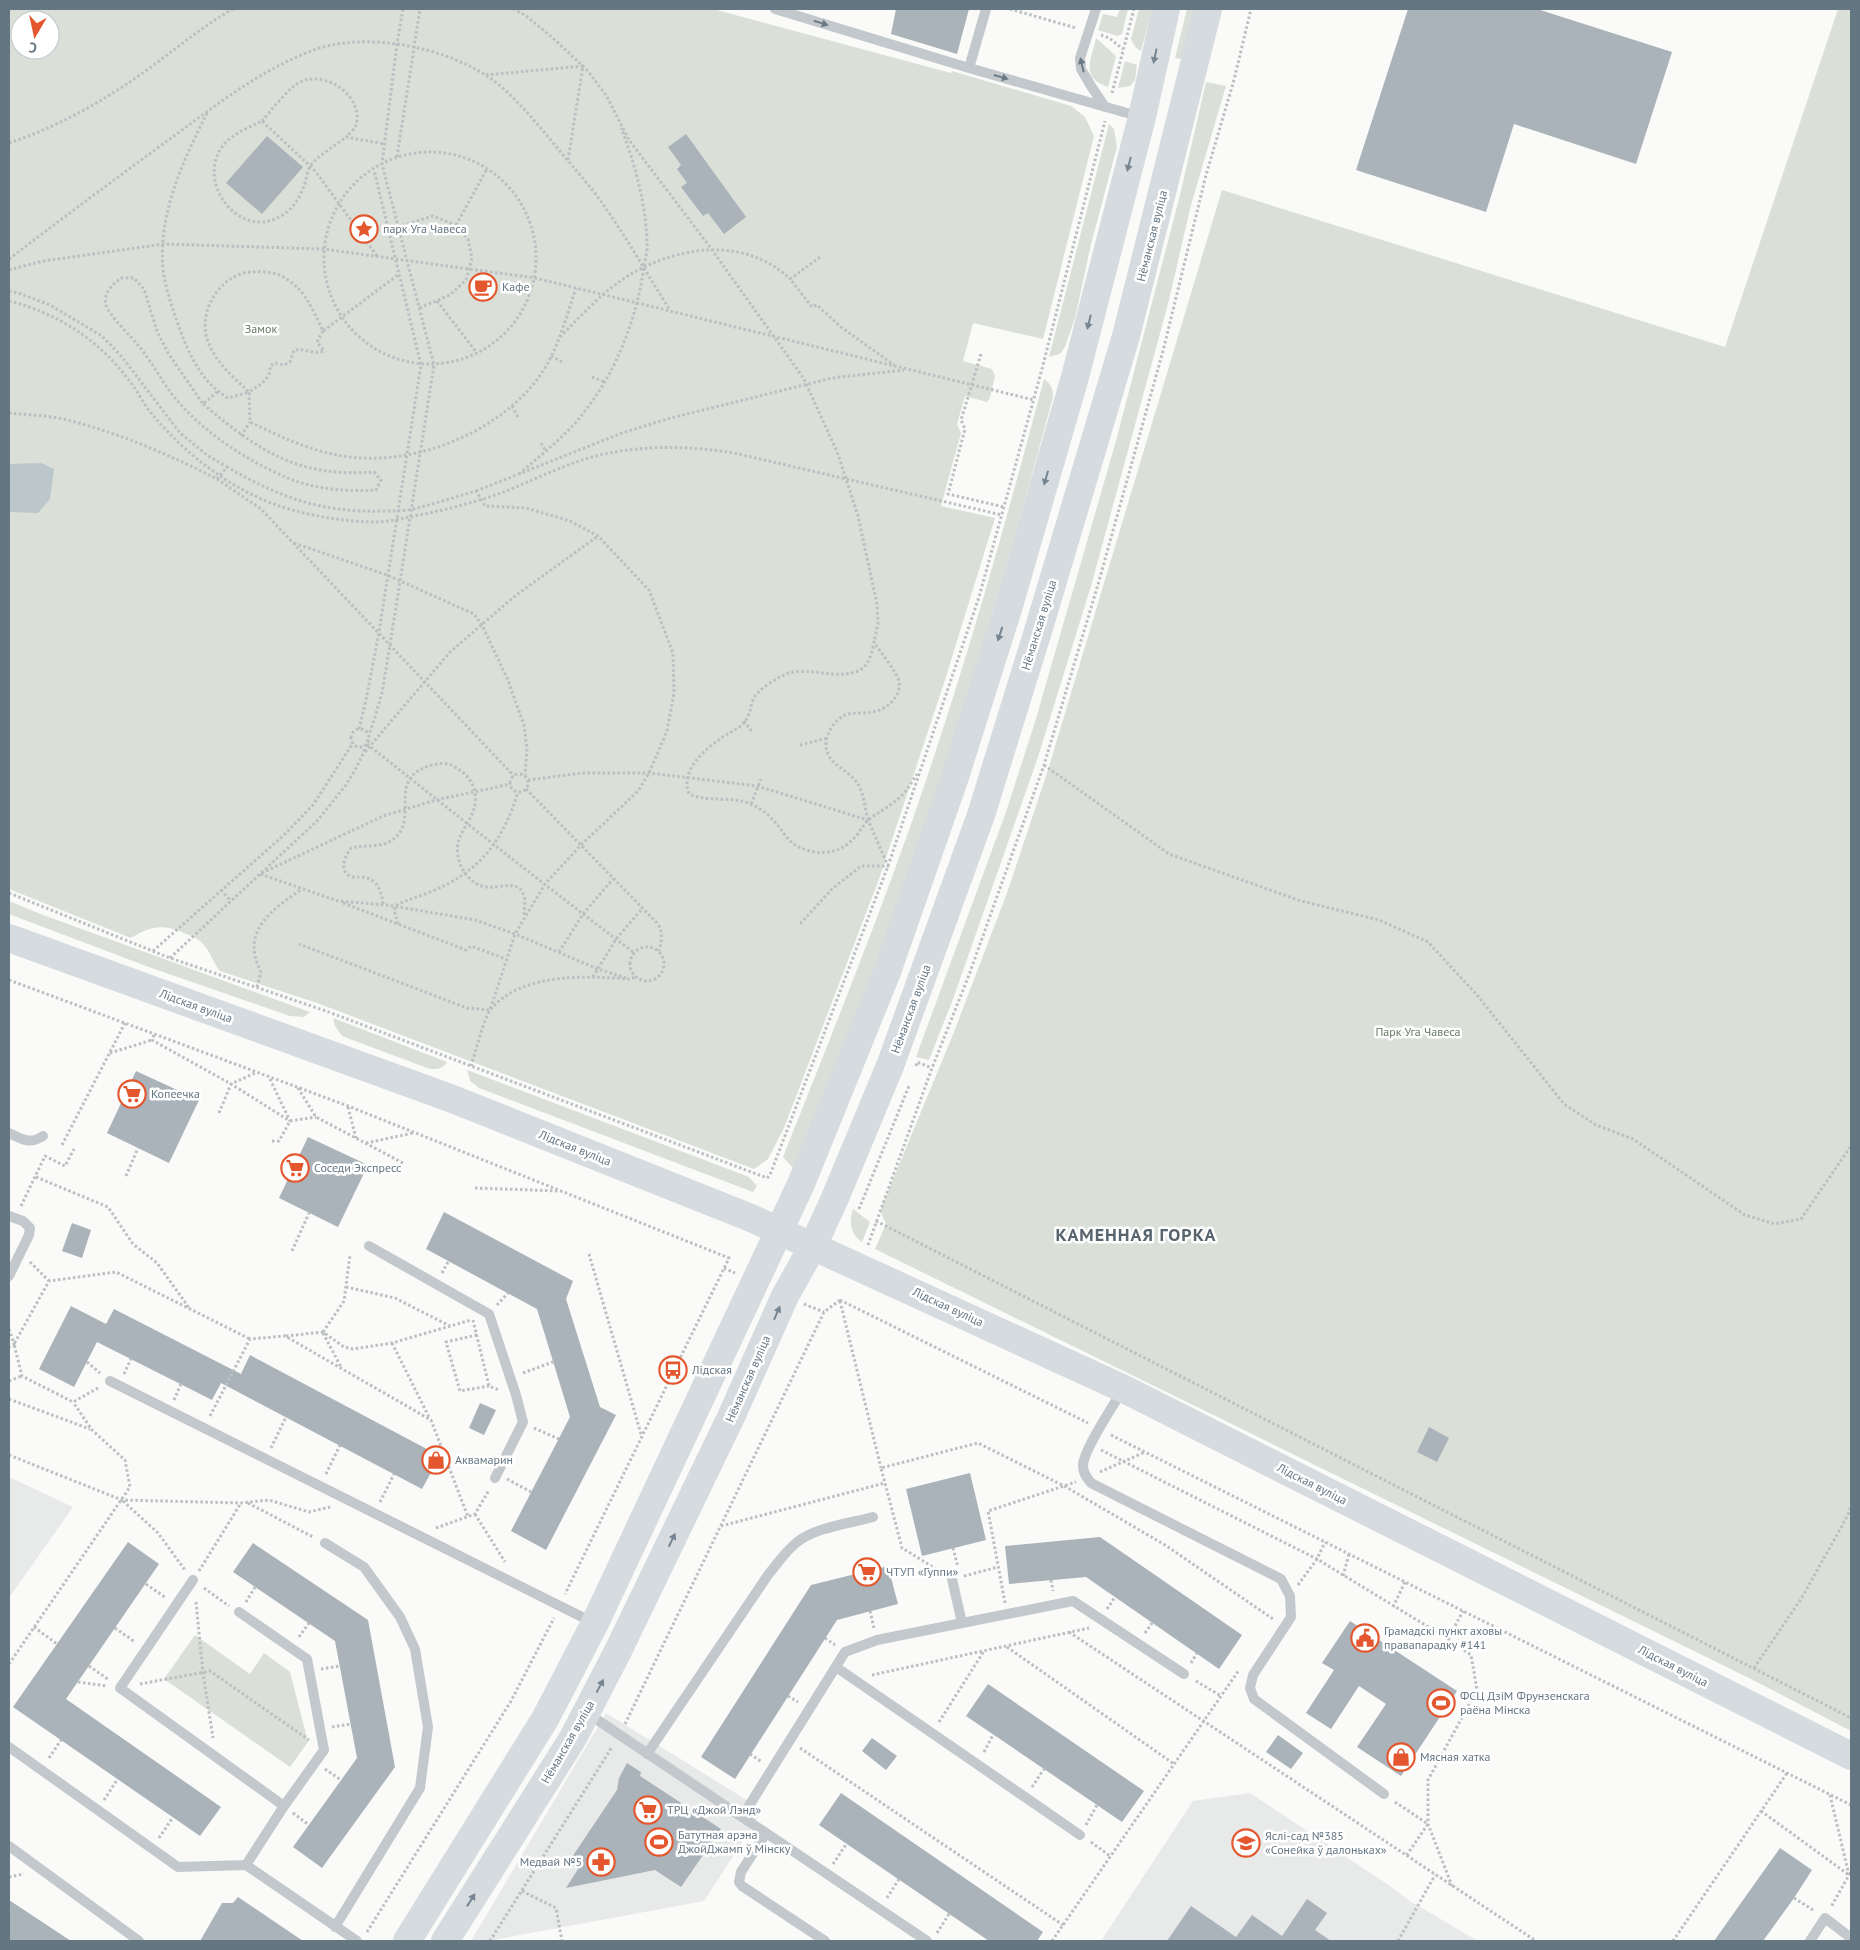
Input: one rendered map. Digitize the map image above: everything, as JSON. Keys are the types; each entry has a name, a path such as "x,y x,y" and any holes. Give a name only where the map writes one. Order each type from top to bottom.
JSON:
{"main road":[{"path":"407,1941 545,1719 595,1623 801,1184 886,972 954,780 1008,609 1075,377 1142,117 1166,9"},
{"name":"Нёманская вуліца","path":"445,1941 573,1738 618,1651 731,1417 785,1296 813,1246 890,1066 982,815 1126,336 1208,9"},
{"path":"1142,117 1179,127"},
{"name":"Лідская вуліца","path":"9,938 450,1098 751,1218 1124,1389 1851,1756"},
{"path":"466,1848 492,1866"}],"lane":[{"path":"775,9 969,68 1142,117"},
{"path":"969,68 986,9"},
{"path":"1096,9 1080,58 1082,69 1091,86 1107,108"},
{"path":"9,1133 29,1142 37,1141 43,1136"},
{"path":"9,1276 29,1235 30,1228 23,1221 12,1217"},
{"path":"369,1246 489,1314 523,1422 496,1476"},
{"path":"110,1381 595,1623"},
{"path":"1124,1389 1099,1429 1082,1464 1084,1475 1091,1484 1281,1579 1290,1596 1291,1617 1253,1675 1250,1688 1254,1699 1384,1794"},
{"path":"648,1754 768,1575 787,1552 797,1542 812,1534 873,1517"},
{"path":"324,1543 364,1567 400,1617 415,1649 428,1726 420,1788 335,1926"},
{"path":"956,1578 962,1623"},
{"path":"193,1580 120,1688 284,1806"},
{"path":"742,1817 845,1652 877,1640 1074,1601 1184,1674"},
{"path":"239,1612 307,1659 324,1750 284,1806 246,1865"},
{"path":"836,1667 1080,1835"},
{"path":"586,1712 927,1941"},
{"path":"9,1748 178,1867 246,1865 358,1941"},
{"path":"766,1833 740,1872 739,1882 742,1886 825,1941"},
{"path":"9,1846 139,1941"},
{"path":"1810,1941 1825,1918 1851,1938"}],"path":[{"path":"9,143 37,134 90,107 137,78 186,40 233,9"},
{"path":"368,745 382,692 434,365 382,164 403,9"},
{"path":"397,158 420,9"},
{"path":"513,9 525,15 553,38 583,66 606,95 630,140 712,250 807,384 838,454 858,516 877,604 878,624 868,662 859,670 843,674 790,673 777,679 753,698 750,713 744,722 704,751 693,765 687,778 686,787 689,794 698,798 726,799 751,804 776,822 785,836 795,845 804,850 817,853 840,850 855,838 868,820 902,796 921,770"},
{"path":"1010,9 1109,38 1123,49"},
{"path":"9,894 170,958 326,1011 767,1178 774,1166 888,866 979,597 1034,400 1107,108 1134,9"},
{"path":"868,1245 932,1068 970,975 1044,765 1099,581 1163,351 1206,174 1234,80 1251,9"},
{"path":"9,259 250,81 311,50 337,44 367,42 397,44 446,56 473,67 486,75 525,108 594,192 671,311"},
{"path":"486,75 583,66"},
{"path":"568,161 583,66"},
{"path":"312,78 324,79 340,87 350,96 356,113 355,128 346,137 310,166 302,194 292,207 280,217 263,223 251,222 226,205 217,192 213,176 216,159 226,143 241,131 262,121 289,91 299,83 312,78"},
{"path":"207,112 177,178 169,206 164,228 163,268 170,303 185,345 200,371 217,392 228,398 248,392 268,378 271,373 270,366 275,363 284,365 290,362 294,350 300,349 319,353 324,351 317,342 323,331 399,274"},
{"path":"516,476 546,450 584,412 609,376 632,323 648,244 634,160 616,114"},
{"path":"262,121 316,172 377,256"},
{"path":"346,137 384,144"},
{"path":"443,152 478,162 507,183 528,214 537,249 536,278 520,316 497,342 467,358 434,365 421,365 388,357 360,339 341,317 325,282 323,249 328,225 338,202 353,183 382,164 406,154 443,152"},
{"path":"456,224 487,169"},
{"path":"153,951 284,835 313,805 353,743 352,735 359,730 378,632 421,365 374,170"},
{"path":"388,230 433,216 456,224 468,239 472,258 466,280 450,296 419,308"},
{"path":"9,270 43,261 164,244 323,249 395,258 536,278 1034,400"},
{"path":"558,340 592,304 631,274 674,255 701,249 733,251 762,259 778,266 790,278 812,307 817,305 840,327 896,366"},
{"path":"790,278 820,257"},
{"path":"241,436 250,422 248,392 216,357 206,335 205,318 211,300 225,284 239,275 258,272 274,273 286,278 301,290 323,331"},
{"path":"121,278 134,278 144,289 157,331 168,354 203,404 241,436 271,453 301,466 324,472 374,472 381,480 376,490 339,490 313,486 284,477 250,459 222,441 193,417 171,393 140,347 106,307 105,295 112,285 121,278"},
{"path":"250,422 286,440 326,453 361,458 406,455 463,438 497,418 512,406 534,383 551,356 576,288"},
{"path":"9,291 50,305 102,336 122,357 180,434 207,455 262,487 302,503 362,512 412,509 476,492 622,434 667,419 832,378 908,369"},
{"path":"9,301 25,305 48,315 88,337 107,354 134,387 150,413 180,445 220,475 266,501 297,512 336,520 379,522 437,512 481,499 569,464 604,454 665,447 697,447 734,453 1002,515"},
{"path":"437,301 477,353"},
{"path":"981,354 961,420 965,429 948,494 1004,507"},
{"path":"551,356 562,362"},
{"path":"592,377 605,382"},
{"path":"203,404 217,392"},
{"path":"512,406 518,417"},
{"path":"9,413 61,418 134,441 180,460 217,479 261,509 514,776"},
{"path":"541,443 546,450"},
{"path":"217,479 227,467"},
{"path":"471,1066 515,934 545,884 580,845 638,790 649,773 667,730 674,693 673,653 649,590 598,536 570,521 526,508 485,506 476,492"},
{"path":"170,958 317,821 346,785 368,745 378,736 450,652 515,596 598,536"},
{"path":"294,542 387,575 474,614 482,625 507,678 524,725 527,749 525,775 528,780 526,789"},
{"path":"874,642 894,671 898,681 898,692 895,699 887,706 875,712 845,715 835,722 829,732 826,744 829,757 857,783 868,820 888,866"},
{"path":"744,722 753,732"},
{"path":"359,730 367,732 369,737"},
{"path":"369,737 378,736"},
{"path":"800,745 828,738"},
{"path":"353,743 360,747 368,745"},
{"path":"368,745 633,952"},
{"path":"383,904 382,893 377,885 369,880 350,876 345,871 343,862 351,848 390,842 403,827 405,810 404,792 410,779 424,768 438,763 452,765 463,772 472,783 474,810 472,818 459,836 458,847 458,859 465,872 478,885 489,888 505,884 515,886 521,892 524,900 524,918"},
{"path":"1044,765 1169,854 1301,901 1379,920 1428,942 1477,996 1564,1104 1596,1125 1633,1138 1745,1215 1775,1224 1801,1219 1851,1146"},
{"path":"528,780 582,773 649,773 757,786 868,820"},
{"path":"514,776 519,774 525,775"},
{"path":"514,776 511,784 513,789 518,792"},
{"path":"751,804 761,779"},
{"path":"260,874 383,816 436,800 511,784"},
{"path":"526,789 661,930 662,941 659,951"},
{"path":"518,792 526,789"},
{"path":"394,906 432,892 465,872 483,858 495,844 506,826 518,792"},
{"path":"799,925 826,895 862,866 888,866"},
{"path":"260,874 338,901 466,950 471,946 506,959"},
{"path":"560,952 583,914 614,879"},
{"path":"256,987 261,972 254,960 253,953 255,939 260,927 266,916 275,907 302,888"},
{"path":"221,890 231,901"},
{"path":"338,901 383,904 475,920 515,934 598,969 629,979"},
{"path":"394,906 398,924"},
{"path":"594,977 616,939 642,909"},
{"path":"299,944 468,1008 490,1010 504,997 521,989 567,977 629,979 636,977 647,981 658,977 661,973 664,962 659,951 649,946 638,948 633,952 629,963 636,977"},
{"path":"9,980 348,1106 729,1258 560,1606 511,1700 366,1933"},
{"path":"62,1145 125,1024"},
{"path":"152,1040 154,1035"},
{"path":"110,1053 152,1040 230,1084 290,1122 316,1117"},
{"path":"915,1068 917,1062 932,1068"},
{"path":"219,1113 230,1084 255,1072"},
{"path":"270,1078 290,1122"},
{"path":"859,1209 910,1082"},
{"path":"298,1088 316,1117 402,1164"},
{"path":"348,1106 356,1138"},
{"path":"272,1140 279,1140 290,1122"},
{"path":"365,1143 414,1132"},
{"path":"126,1176 138,1148"},
{"path":"12,1217 36,1177 45,1156 65,1166 74,1149"},
{"path":"36,1177 108,1207 133,1244 157,1263 190,1310"},
{"path":"475,1188 562,1191"},
{"path":"292,1251 310,1213"},
{"path":"876,1221 1851,1718"},
{"path":"20,1252 49,1281"},
{"path":"589,1254 642,1435"},
{"path":"323,1332 344,1301 350,1255"},
{"path":"724,1268 738,1275"},
{"path":"49,1281 116,1272 250,1339 323,1332 344,1347 353,1349 392,1343 451,1327 489,1314"},
{"path":"9,1347 14,1344 49,1281"},
{"path":"346,1288 395,1298 451,1327"},
{"path":"490,1941 620,1735 824,1312 840,1300"},
{"path":"840,1300 1851,1805"},
{"path":"840,1300 902,1548 956,1578 998,1567"},
{"path":"804,1304 824,1312"},
{"path":"473,1320 489,1386"},
{"path":"9,1330 22,1376"},
{"path":"323,1332 342,1369"},
{"path":"477,1335 446,1342 460,1391 489,1386 516,1395"},
{"path":"285,1336 431,1420"},
{"path":"204,1428 250,1339"},
{"path":"392,1343 431,1420 468,1517"},
{"path":"510,1378 554,1362"},
{"path":"9,1381 22,1376 73,1402 92,1430 125,1460 130,1487 9,1664"},
{"path":"73,1402 110,1381"},
{"path":"9,1399 92,1430"},
{"path":"265,1458 286,1417"},
{"path":"523,1422 559,1439"},
{"path":"881,1468 978,1443 1066,1487 1165,1544 1274,1619 1268,1627"},
{"path":"1092,1444 1317,1559 1448,1639 1470,1655 1477,1690 1428,1780 1428,1824 1452,1886"},
{"path":"320,1486 340,1446"},
{"path":"1007,1613 988,1511 1066,1487 1146,1452"},
{"path":"9,1456 122,1500 241,1504 269,1500 309,1512 331,1507"},
{"path":"374,1513 394,1474"},
{"path":"496,1476 531,1492"},
{"path":"720,1526 885,1483"},
{"path":"418,1535 475,1514 485,1496"},
{"path":"122,1500 158,1533 193,1580 239,1612"},
{"path":"248,1503 324,1543"},
{"path":"216,1756 203,1673 193,1580 241,1504"},
{"path":"1754,1668 1800,1599 1848,1515 1851,1506"},
{"path":"475,1514 520,1586"},
{"path":"1290,1596 1317,1559 1325,1542"},
{"path":"954,1548 956,1578"},
{"path":"1343,1576 1349,1554"},
{"path":"1393,1607 1405,1582"},
{"path":"146,1584 177,1605"},
{"path":"1448,1639 1464,1611"},
{"path":"854,1678 1109,1623"},
{"path":"34,1627 57,1644"},
{"path":"115,1628 146,1649"},
{"path":"1070,1632 1203,1722 1536,1941"},
{"path":"1006,1646 1174,1764"},
{"path":"933,1732 984,1651"},
{"path":"1052,1941 1242,1665"},
{"path":"89,1666 120,1688"},
{"path":"78,1682 120,1688 210,1672 324,1750"},
{"path":"1184,1674 1221,1696"},
{"path":"978,1763 993,1735"},
{"path":"40,1770 61,1740"},
{"path":"790,1740 1063,1925"},
{"path":"1026,1797 1044,1768"},
{"path":"1673,1941 1787,1773"},
{"path":"97,1810 118,1780"},
{"path":"1384,1794 1428,1824"},
{"path":"1794,1898 1825,1918 1850,1874 1830,1795"},
{"path":"1097,1805 1080,1835 1110,1856"},
{"path":"1761,1811 1850,1874"},
{"path":"152,1849 173,1818"},
{"path":"1406,1856 1428,1824"},
{"path":"826,1874 846,1843"},
{"path":"1398,1941 1436,1875"},
{"path":"879,1909 899,1880"},
{"path":"522,1891 556,1908 562,1941"},
{"path":"936,1934 949,1914"}],"shaded area":[{"path":"41,463 54,469 50,499 38,513 9,512 9,464"},
{"path":"9,1477 73,1507 9,1598"},
{"path":"606,1713 763,1810 704,1901 488,1941 471,1941"},
{"name":"Яслі-сад №385 «Сонейка ў далоньках»","path":"1250,1793 1408,1900 1478,1941 1101,1941 1193,1801"}],"green space":[{"name":"Парк Уга Чавеса","path":"9,9 713,9 951,73 952,71 1071,106 1085,117 1094,136 1043,339 973,323 963,361 992,369 995,376 990,398 987,402 965,396 957,424 961,433 941,506 995,518 944,683 879,879 784,1128 768,1159 754,1169 317,1003 220,971 208,950 198,939 178,931 158,927 145,930 131,938 9,889"},
{"path":"1120,9 1128,9 1122,34 1117,36 1098,30 1103,14 1117,17"},
{"path":"1139,9 1152,9 1141,51 1135,47 1131,39"},
{"path":"1187,9 1195,9 1182,59 1175,58"},
{"name":"Парк Уга Чавеса","path":"1838,9 1851,9 1851,1731 1751,1679 875,1249 886,1224 880,1211 954,1032 1007,893 1048,770 1222,190 1725,347"},
{"path":"1096,38 1116,56 1108,87 1099,83 1091,73 1090,61"},
{"path":"1125,61 1137,65 1135,80 1130,86 1118,88"},
{"path":"1206,82 1226,86 1191,205 1168,304 1091,586 1038,757 953,999 929,1060 916,1057 1006,812 1035,722 1116,441 1180,195"},
{"path":"1109,124 1114,129 1117,147 1091,244 1075,318 1065,347 1060,354 1049,357"},
{"path":"1044,379 1051,386 1053,397 1016,532 955,734 887,933 794,1169 783,1157 879,912 928,774 981,606"},
{"path":"9,901 310,1012 304,1017 290,1016 146,966 9,914"},
{"path":"333,1018 447,1062 440,1068 430,1069 342,1036 335,1026"},
{"path":"467,1070 749,1177 757,1186 753,1192 479,1088 470,1081"},
{"path":"853,1209 870,1222 862,1242 855,1235 851,1227"},
{"path":"195,1635 250,1674 264,1653 290,1672 308,1742 290,1767 164,1679"}],"building":[{"path":"896,9 969,9 957,54 891,34"},
{"path":"1408,9 1537,9 1672,52 1636,164 1514,124 1486,212 1356,170"},
{"path":"686,134 746,217 724,234 708,213 703,216 681,187 687,183 677,169 681,165 668,147"},
{"path":"267,136 303,167 262,214 226,183"},
{"path":"136,1071 199,1100 169,1163 107,1133"},
{"path":"308,1137 368,1165 338,1227 279,1198"},
{"path":"444,1212 573,1281 566,1299 600,1407 616,1415 546,1550 511,1531 570,1417 537,1309 426,1249"},
{"path":"72,1223 91,1230 82,1258 62,1251"},
{"path":"71,1306 106,1324 114,1309 241,1374 250,1355 440,1456 422,1489 221,1383 212,1400 97,1342 74,1387 39,1369"},
{"path":"480,1403 496,1410 484,1435 469,1428"},
{"path":"1429,1427 1449,1438 1437,1462 1417,1452"},
{"path":"970,1473 986,1540 922,1556 906,1489"},
{"path":"1100,1537 1242,1635 1219,1669 1086,1577 1009,1584 1005,1546"},
{"path":"128,1542 159,1564 66,1699 221,1807 200,1836 13,1707"},
{"path":"253,1543 368,1620 395,1767 322,1868 293,1847 357,1758 335,1641 233,1572"},
{"path":"888,1566 898,1604 837,1620 735,1779 701,1757 811,1585"},
{"path":"1350,1621 1457,1691 1401,1776 1357,1747 1386,1704 1359,1686 1331,1729 1306,1713 1334,1670 1322,1663"},
{"path":"988,1684 1144,1791 1122,1822 966,1716"},
{"path":"1278,1735 1303,1753 1291,1769 1266,1752"},
{"path":"872,1738 897,1756 886,1770 862,1751"},
{"name":"ТРЦ «Джой Лэнд»","path":"627,1763 641,1772 640,1776 721,1829 681,1887 655,1870 566,1888 578,1869 568,1863 617,1790 619,1778"},
{"path":"841,1793 1043,1932 1037,1941 989,1941 819,1825"},
{"path":"1780,1848 1812,1870 1794,1898 1763,1941 1714,1941"},
{"path":"238,1897 303,1941 200,1941 222,1903 233,1903"},
{"path":"1307,1899 1327,1913 1315,1930 1331,1941 1167,1941 1191,1906 1236,1937 1252,1915 1282,1936"},
{"path":"9,1900 71,1941 9,1941"}],"place":[{"name":"парк Уга Чавеса","path":"364,229"},
{"name":"Кафе","path":"483,287"},
{"name":"Копеечка","path":"132,1094"},
{"name":"Соседи Экспресс","path":"295,1168"},
{"name":"Лідская","path":"673,1370"},
{"name":"Аквамарин","path":"436,1460"},
{"name":"ЧТУП «Гуппи»","path":"867,1572"},
{"name":"Грамадскі пункт аховы правапарадку #141","path":"1365,1638"},
{"name":"ФСЦ ДзіМ Фрунзенскага раёна Мінска","path":"1441,1703"},
{"name":"Мясная хатка","path":"1401,1757"},
{"name":"ТРЦ «Джой Лэнд»","path":"648,1810"},
{"name":"Батутная арэна ДжойДжамп ў Мінску","path":"659,1842"},
{"name":"Яслі-сад №385 «Сонейка ў далоньках»","path":"1246,1843"},
{"name":"Медвай №5","path":"601,1862"}],"district":[{"name":"КАМЕННАЯ ГОРКА","path":"1136,1235"}],"park label":[{"name":"Замок","path":"261,329"}]}
